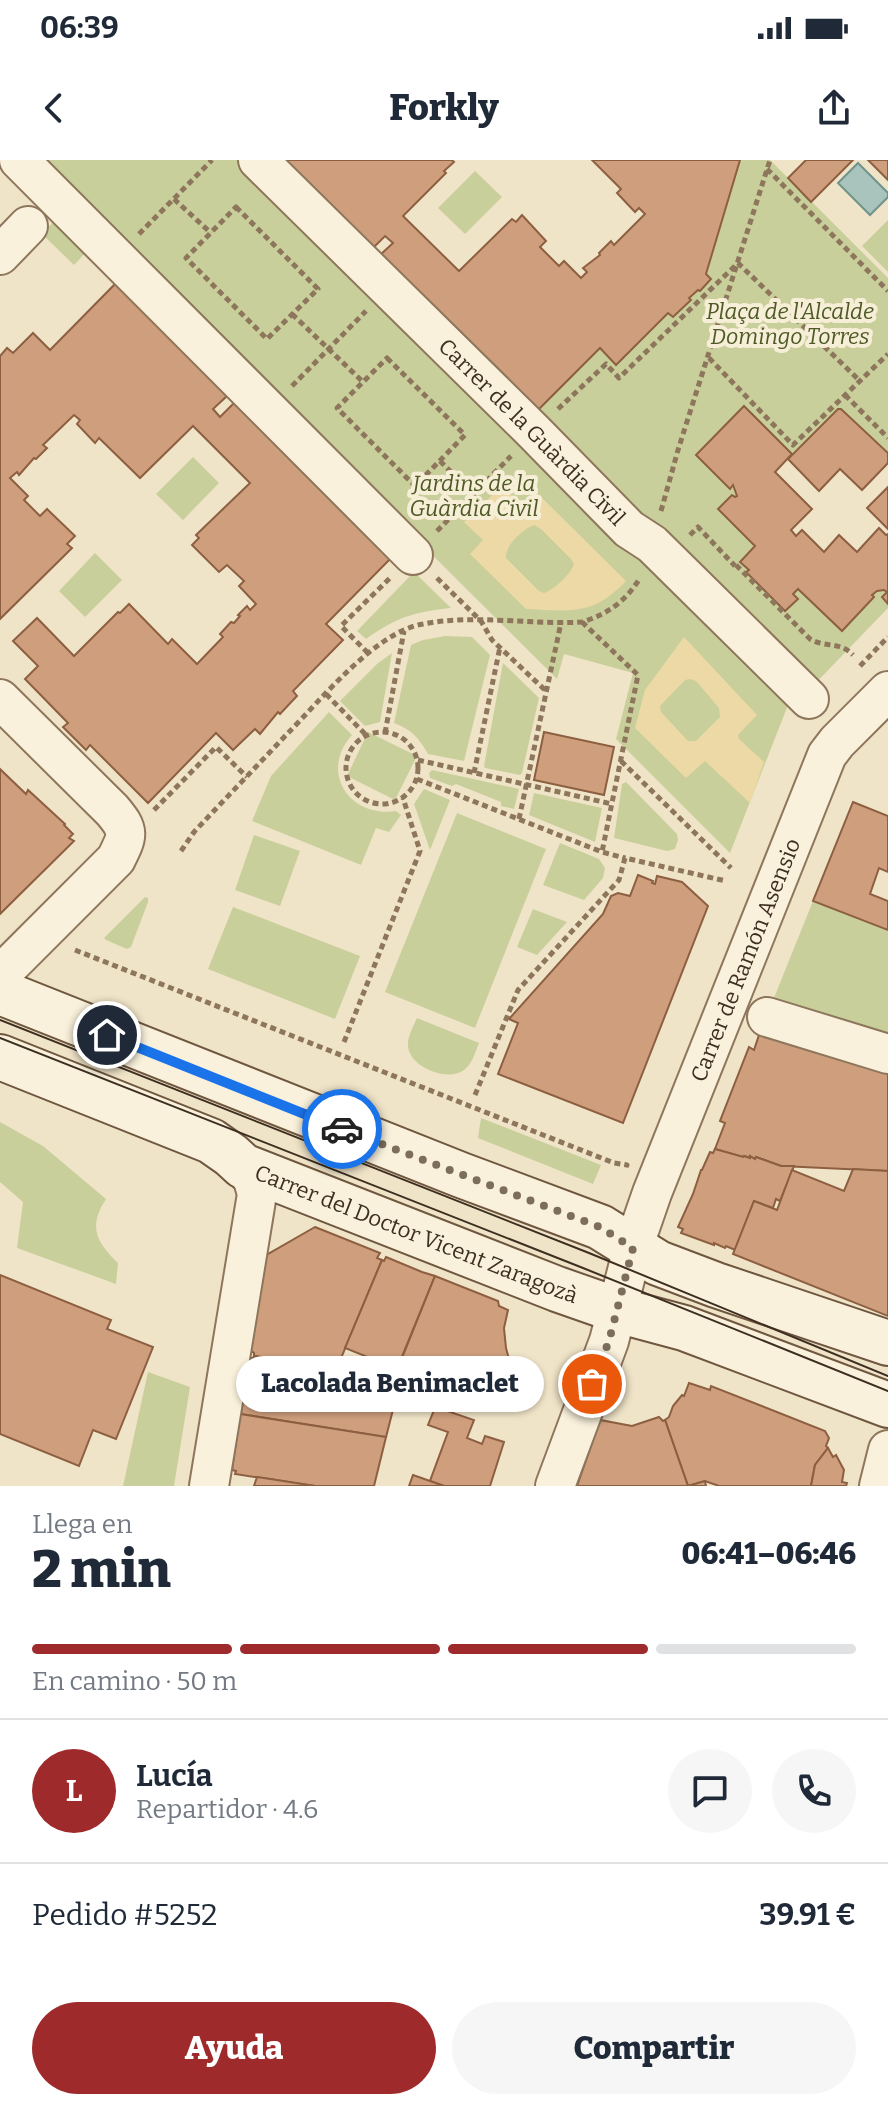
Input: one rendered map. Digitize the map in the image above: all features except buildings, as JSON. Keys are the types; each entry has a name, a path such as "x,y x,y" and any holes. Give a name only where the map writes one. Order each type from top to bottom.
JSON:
{"street":[{"path":"19,160 413,555"},
{"name":"Carrer de la Guàrdia Civil","path":"258,160 629,529 652,544 809,699"},
{"path":"0,255 28,226"},
{"path":"0,699 137,819 116,859 0,975"},
{"name":"Carrer de Ramón Asensio","path":"555,1486 609,1341 633,1248 652,1193 827,755 837,742 883,705"},
{"path":"0,992 343,1129 600,1227 658,1263 888,1343"},
{"path":"767,1017 888,1054"},
{"name":"Carrer del Doctor Vicent Zaragozà","path":"0,1057 211,1141 243,1166 557,1289 617,1310 684,1328 888,1405"},
{"path":"209,1486 257,1194 253,1180 243,1166"},
{"path":"879,1486 888,1450"}],"path":[{"path":"116,257 212,160"},
{"path":"770,160 767,169 888,291"},
{"path":"174,199 211,233"},
{"path":"236,207 318,289 267,339 186,258 211,233 236,207"},
{"path":"738,263 860,381"},
{"path":"269,410 388,288"},
{"path":"292,314 363,382"},
{"path":"709,358 793,445 888,354"},
{"path":"387,358 465,435 415,486 337,408 363,382 387,358"},
{"path":"845,395 888,438"},
{"path":"440,461 473,494"},
{"path":"413,555 481,621 492,640 546,691"},
{"path":"736,565 810,639 816,643 845,647 853,655"},
{"path":"582,622 638,675 602,852"},
{"path":"519,819 561,623"},
{"path":"385,733 404,631"},
{"path":"474,773 500,647"},
{"path":"181,851 194,832 326,694 367,736"},
{"path":"385,733 401,737 410,745 419,767 412,790 403,798 381,805 359,796 351,787 346,764 357,743 367,736 385,733"},
{"path":"137,819 216,747 247,777"},
{"path":"417,760 612,804"},
{"path":"620,760 731,868"},
{"path":"417,779 602,852 726,881"},
{"path":"344,1042 420,851 403,798"},
{"path":"475,1095 518,990 619,880 625,858"},
{"path":"70,949 614,1163 627,1165 621,1179"}],"green space":[{"name":"Jardins de la Guàrdia Civil","path":"35,160 240,160 699,614 788,705 730,853 616,739 633,673 564,654 557,679"},
{"name":"Plaça de l'Alcalde Domingo Torres","path":"740,160 770,160 888,278 888,453 840,408 745,493 786,601 803,584 878,584 888,593 888,608 809,690 531,417 600,348 617,364 706,275"},
{"path":"475,171 502,197 465,234 438,208"},
{"path":"58,217 90,248 74,265 42,234"},
{"path":"888,220 888,272 862,246"},
{"path":"193,457 219,483 183,520 156,494"},
{"path":"95,553 122,580 85,617 59,591"},
{"path":"415,573 451,608 406,617 366,639 357,631"},
{"path":"445,636 472,637 490,655 464,761 428,754 414,735 394,723 411,645"},
{"path":"392,653 380,722 365,726 340,701"},
{"path":"503,663 539,698 520,775 484,766"},
{"path":"329,712 352,735 342,749 338,763 344,790 365,807 396,811 401,815 389,832 376,828 361,865 252,821 271,776"},
{"path":"368,732 417,756 395,800 347,776"},
{"path":"432,770 519,789 514,809 456,784 452,786 430,778"},
{"path":"626,782 677,834 675,849 667,851 614,838 622,784"},
{"path":"424,789 450,800 430,850 414,804"},
{"path":"534,793 602,808 595,842 529,815"},
{"path":"457,813 546,849 475,1028 385,992"},
{"path":"254,835 300,851 280,906 235,890"},
{"path":"560,843 599,859 605,868 603,878 584,900 543,885"},
{"path":"145,897 148,902 131,947 127,949 106,940 104,938"},
{"path":"813,901 888,930 888,1067 759,1035"},
{"path":"233,907 360,956 335,1019 208,969"},
{"path":"533,909 567,922 537,955 517,947"},
{"path":"417,1018 479,1043 464,1070 440,1074 416,1061 408,1043"},
{"path":"481,1118 601,1165 593,1184 478,1138"},
{"path":"0,1122 43,1146 106,1199 96,1226 99,1240 118,1263 116,1284 17,1248 23,1202 0,1182"},
{"path":"148,1372 190,1387 174,1486 123,1486"}],"sand":[{"path":"502,486 521,505 535,491 626,581 592,606 569,610 526,609 470,554 483,540 464,522","holes":["534,525 574,564 562,581 544,593 506,558 508,548 520,534"]},
{"path":"684,637 757,715 738,735 764,762 750,803 705,761 686,778 635,728 645,690","holes":["685,680 696,681 719,708 720,717 696,741 688,741 661,712 660,706"]}],"water":[{"path":"858,163 888,193 888,197 870,215 838,183"}],"tram line":[{"path":"0,1020 589,1253 888,1376"},
{"path":"0,1038 888,1391"}],"way so far":[{"path":"342,1129 600,1227 633,1248 609,1341 592,1384"}],"place":[{"name":"Lacolada Benimaclet","path":"592,1384"}],"route":[{"path":"107,1035 342,1129"}]}
